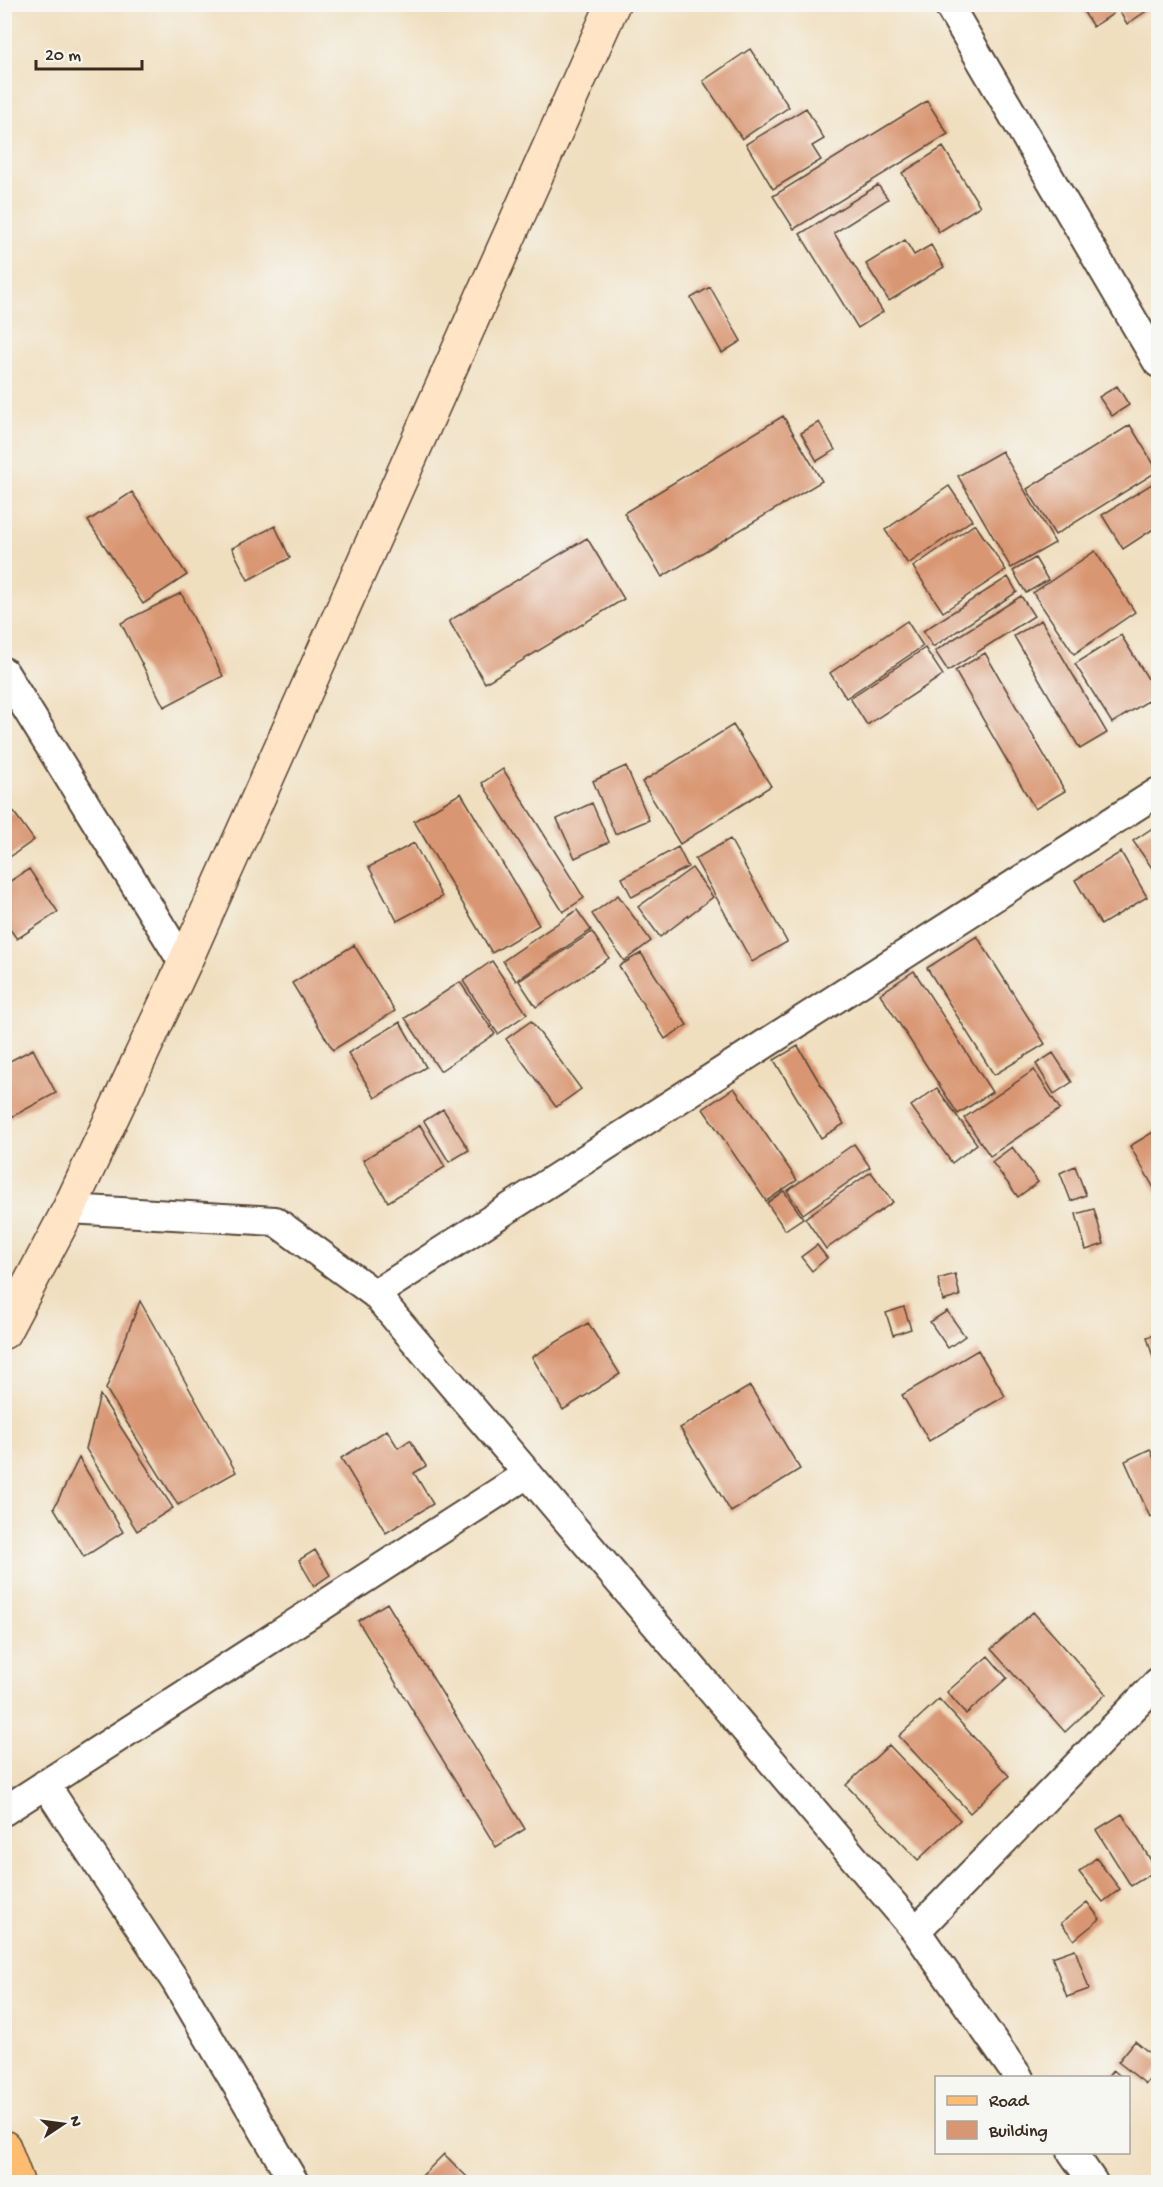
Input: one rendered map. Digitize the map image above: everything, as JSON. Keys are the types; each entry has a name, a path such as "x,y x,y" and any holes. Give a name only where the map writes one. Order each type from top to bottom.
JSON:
{"street":[{"path":"4,1332 69,1209 184,964 613,4"},
{"path":"948,4 1148,319 1158,363"},
{"path":"4,672 184,964"},
{"path":"375,1293 1158,792"},
{"path":"69,1209 275,1221 375,1293 916,1931 1018,2076"},
{"path":"4,1811 528,1474"},
{"path":"916,1931 1158,1682"},
{"path":"45,1784 176,1982 294,2182"},
{"path":"1073,2154 1093,2182"}],"building":[{"path":"1079,4 1107,4 1113,14 1093,27"},
{"path":"1119,4 1157,4 1127,24 1116,6"},
{"path":"750,49 789,107 742,139 703,81"},
{"path":"927,101 948,134 794,229 773,196"},
{"path":"806,108 824,139 812,146 821,160 773,189 746,144"},
{"path":"943,147 980,206 939,232 902,173"},
{"path":"878,185 888,199 834,233 883,312 858,328 800,234"},
{"path":"905,240 914,255 931,245 944,267 889,301 866,264"},
{"path":"710,287 741,341 722,353 691,298"},
{"path":"1117,386 1129,405 1112,416 1099,397"},
{"path":"783,416 822,481 662,577 624,513"},
{"path":"819,422 835,450 817,461 801,433"},
{"path":"1130,425 1158,471 1055,535 1027,489"},
{"path":"1002,451 1055,543 1011,568 958,476"},
{"path":"1158,480 1158,526 1123,549 1102,515"},
{"path":"949,486 972,520 908,564 885,530"},
{"path":"132,492 187,575 143,604 88,521"},
{"path":"975,524 1006,570 943,612 913,567"},
{"path":"275,526 290,558 248,580 232,548"},
{"path":"587,538 624,599 485,683 449,621"},
{"path":"1095,551 1135,612 1074,654 1033,593"},
{"path":"1035,558 1048,580 1026,593 1013,571"},
{"path":"1008,577 1017,592 933,647 923,631"},
{"path":"181,593 223,676 164,707 121,623"},
{"path":"1021,596 1034,616 948,671 935,651"},
{"path":"1041,620 1107,733 1080,749 1014,636"},
{"path":"907,621 923,646 846,698 830,673"},
{"path":"1121,635 1158,695 1112,723 1075,664"},
{"path":"925,648 943,675 867,725 850,698"},
{"path":"985,653 1065,791 1035,809 955,671"},
{"path":"733,725 771,786 680,844 642,782"},
{"path":"626,766 649,820 615,834 593,781"},
{"path":"503,769 584,898 563,912 482,783"},
{"path":"461,793 539,925 492,953 414,821"},
{"path":"592,803 609,842 575,858 557,819"},
{"path":"13,811 34,840 4,861 4,817"},
{"path":"1154,827 1158,834 1158,863 1152,868 1133,841"},
{"path":"730,839 787,942 752,962 695,859"},
{"path":"414,843 442,897 397,921 369,867"},
{"path":"678,847 688,867 632,897 622,878"},
{"path":"1121,852 1147,897 1101,925 1075,880"},
{"path":"692,868 713,897 660,937 638,907"},
{"path":"29,869 58,912 17,939 4,921 4,885"},
{"path":"618,895 651,941 624,961 592,914"},
{"path":"577,910 591,930 516,981 503,961"},
{"path":"592,932 609,958 536,1007 519,981"},
{"path":"977,936 1045,1044 994,1075 927,968"},
{"path":"354,945 395,1011 333,1050 292,983"},
{"path":"641,953 687,1025 665,1039 619,966"},
{"path":"492,961 527,1014 498,1034 463,981"},
{"path":"914,971 992,1092 958,1114 880,994"},
{"path":"460,982 495,1034 440,1071 405,1018"},
{"path":"531,1021 581,1089 556,1107 506,1039"},
{"path":"400,1022 426,1067 375,1098 348,1053"},
{"path":"798,1046 844,1124 821,1138 774,1060"},
{"path":"33,1049 56,1093 4,1121 4,1064"},
{"path":"1053,1053 1072,1082 1054,1094 1036,1064"},
{"path":"1034,1070 1060,1109 990,1156 964,1118"},
{"path":"734,1088 797,1180 766,1201 703,1109"},
{"path":"937,1088 977,1144 952,1163 911,1106"},
{"path":"443,1109 469,1150 449,1162 424,1121"},
{"path":"420,1125 445,1167 388,1202 363,1160"},
{"path":"1158,1129 1158,1195 1130,1146"},
{"path":"854,1144 870,1167 803,1214 787,1191"},
{"path":"1012,1147 1038,1182 1018,1197 992,1162"},
{"path":"1075,1166 1086,1195 1071,1201 1060,1173"},
{"path":"871,1172 893,1202 826,1249 805,1218"},
{"path":"784,1191 803,1218 785,1230 767,1203"},
{"path":"1094,1209 1104,1244 1086,1250 1076,1214"},
{"path":"817,1245 827,1258 812,1271 801,1257"},
{"path":"955,1274 960,1296 943,1301 938,1279"},
{"path":"140,1301 236,1472 178,1505 106,1389"},
{"path":"904,1307 911,1329 893,1335 886,1313"},
{"path":"947,1311 965,1336 948,1348 930,1322"},
{"path":"588,1323 620,1374 563,1410 532,1357"},
{"path":"1158,1334 1158,1375 1147,1337"},
{"path":"978,1350 1005,1396 929,1441 902,1395"},
{"path":"750,1386 800,1469 731,1512 680,1428"},
{"path":"100,1395 173,1508 137,1531 86,1449"},
{"path":"387,1430 398,1448 410,1440 426,1466 414,1473 433,1504 386,1533 341,1458"},
{"path":"1150,1449 1158,1468 1158,1513 1150,1517 1125,1461"},
{"path":"79,1458 123,1532 84,1557 54,1508"},
{"path":"315,1550 330,1575 314,1586 299,1560"},
{"path":"387,1603 525,1829 496,1847 358,1621"},
{"path":"1033,1612 1106,1694 1065,1732 991,1649"},
{"path":"988,1656 1007,1678 966,1714 947,1692"},
{"path":"939,1699 1009,1776 970,1813 899,1736"},
{"path":"889,1745 960,1820 918,1860 846,1785"},
{"path":"1122,1814 1157,1870 1131,1886 1096,1830"},
{"path":"1096,1858 1120,1889 1103,1902 1079,1872"},
{"path":"1087,1902 1100,1919 1074,1940 1061,1923"},
{"path":"1075,1949 1089,1989 1067,1997 1052,1957"},
{"path":"1135,2041 1158,2060 1158,2068 1146,2084 1118,2062"},
{"path":"1113,2070 1120,2076 1108,2076"},
{"path":"444,2154 472,2182 416,2182"}]}
